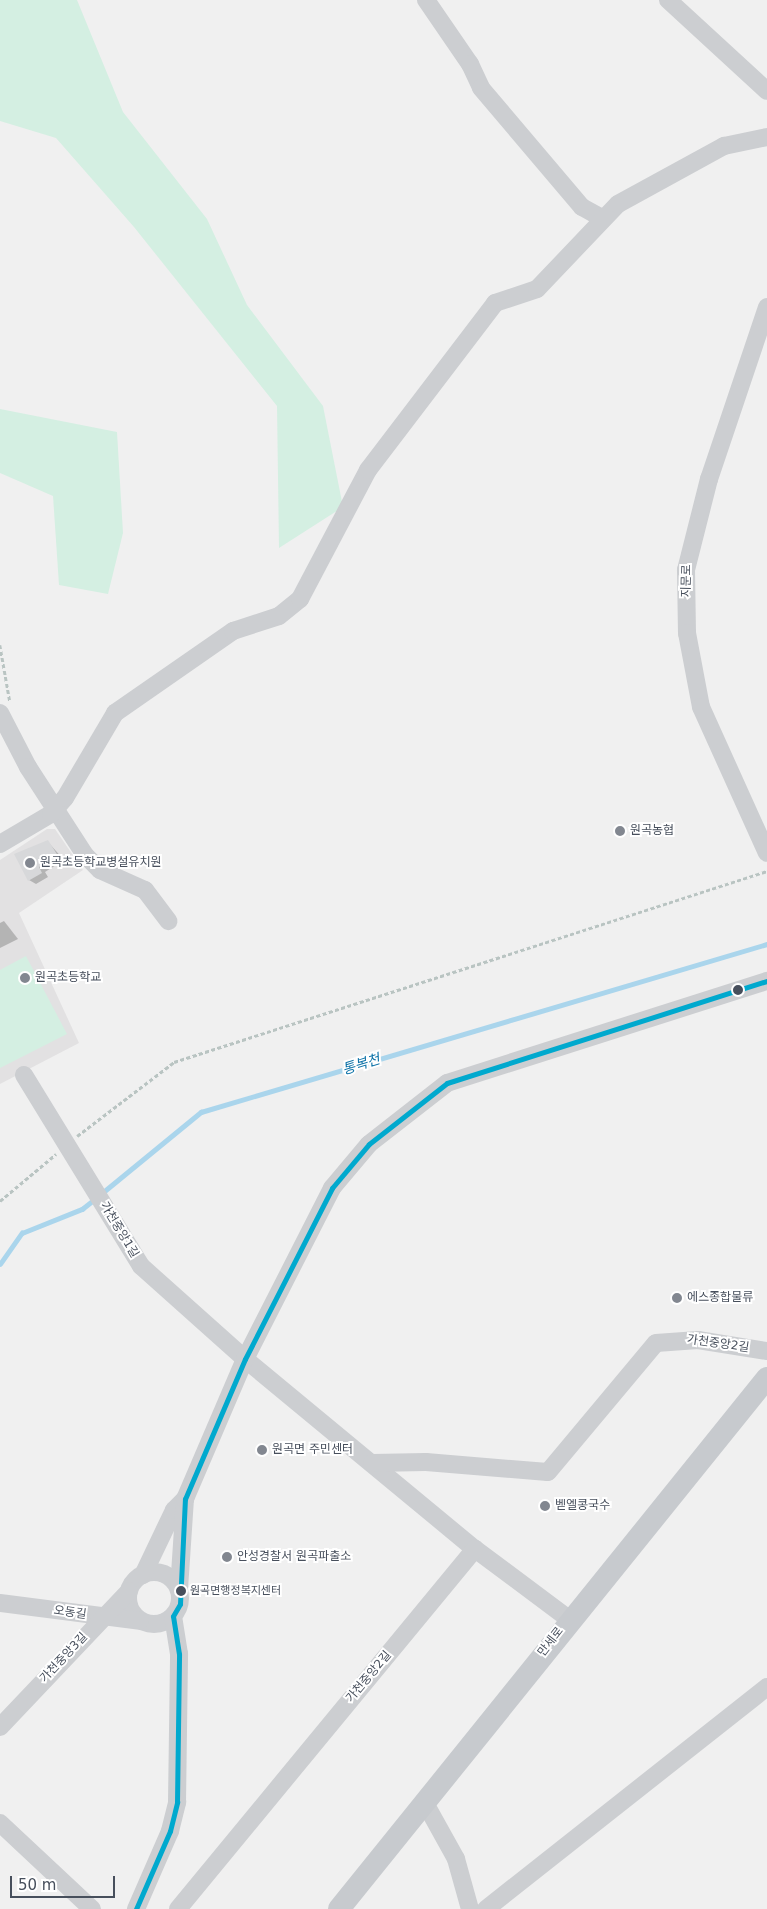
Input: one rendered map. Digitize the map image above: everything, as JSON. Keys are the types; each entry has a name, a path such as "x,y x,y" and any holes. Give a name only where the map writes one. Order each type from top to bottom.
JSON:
{"main road":[{"name":"만세로","path":"339,1909 569,1620 767,1378"}],"street":[{"path":"426,0 470,64 481,88 582,207 602,218"},
{"path":"668,0 767,91"},
{"path":"0,844 55,809 115,713 232,631 279,616 300,599 368,470 495,303 537,289 602,218 618,204 724,146 767,137"},
{"name":"지문로","path":"767,307 691,537 686,570 687,633 701,707 767,853"},
{"path":"747,367 767,342"},
{"path":"5,709 55,809 85,855 100,870 145,890 168,921"},
{"path":"186,1499 174,1510 142,1574 128,1591 130,1611 140,1621 154,1625 173,1616 180,1604 179,1589 186,1499 245,1359 332,1188 368,1144 447,1083 767,981"},
{"name":"가천중앙1길","path":"24,1075 141,1266 245,1359"},
{"name":"가천중앙2길","path":"372,1463 426,1462 548,1472 656,1343 698,1340 767,1352"},
{"path":"245,1359 475,1549 569,1620"},
{"name":"가천중앙2길","path":"178,1909 475,1549"},
{"path":"142,1574 164,1574 179,1589"},
{"name":"가천중앙3길","path":"0,1727 128,1591"},
{"name":"오동길","path":"0,1603 140,1621"},
{"path":"136,1909 170,1831 177,1802 180,1654 173,1616"},
{"path":"486,1909 767,1687"},
{"path":"425,1803 456,1859 470,1909"},
{"path":"0,1823 92,1909"}],"path":[{"path":"0,646 5,709"},
{"path":"0,1201 70,1151 174,1062 767,871"}],"shaded area":[{"name":"원곡초등학교","path":"47,829 55,829 83,870 19,913 79,1043 0,1084 0,860"}],"green space":[{"path":"0,0 77,0 123,112 207,219 247,305 323,406 343,507 279,548 277,406 134,227 56,138 0,121"},
{"path":"0,409 117,432 123,533 108,594 59,585 53,496 0,473"},
{"path":"26,956 67,1034 0,1068 0,970"}],"building":[{"path":"48,840 58,856 39,867 42,873 28,881 14,854"}],"waterway":[{"name":"통복천","path":"102,1193 201,1112 767,944"},
{"name":"통복천","path":"0,1264 22,1233 82,1209 96,1198"}],"transit line":[{"path":"136,1909 170,1831 177,1802 179,1654 173,1616 180,1604 185,1499 245,1359 332,1188 369,1144 447,1083 767,981"}],"place":[{"name":"원곡농협","path":"620,831"},
{"name":"원곡초등학교병설유치원","path":"30,863"},
{"name":"원곡초등학교","path":"25,978"},
{"name":"에스종합물류","path":"677,1298"},
{"name":"원곡면 주민센터","path":"262,1450"},
{"name":"벧엘콩국수","path":"545,1506"},
{"name":"안성경찰서 원곡파출소","path":"227,1557"},
{"name":"원곡면행정복지센터","path":"181,1591"}]}
